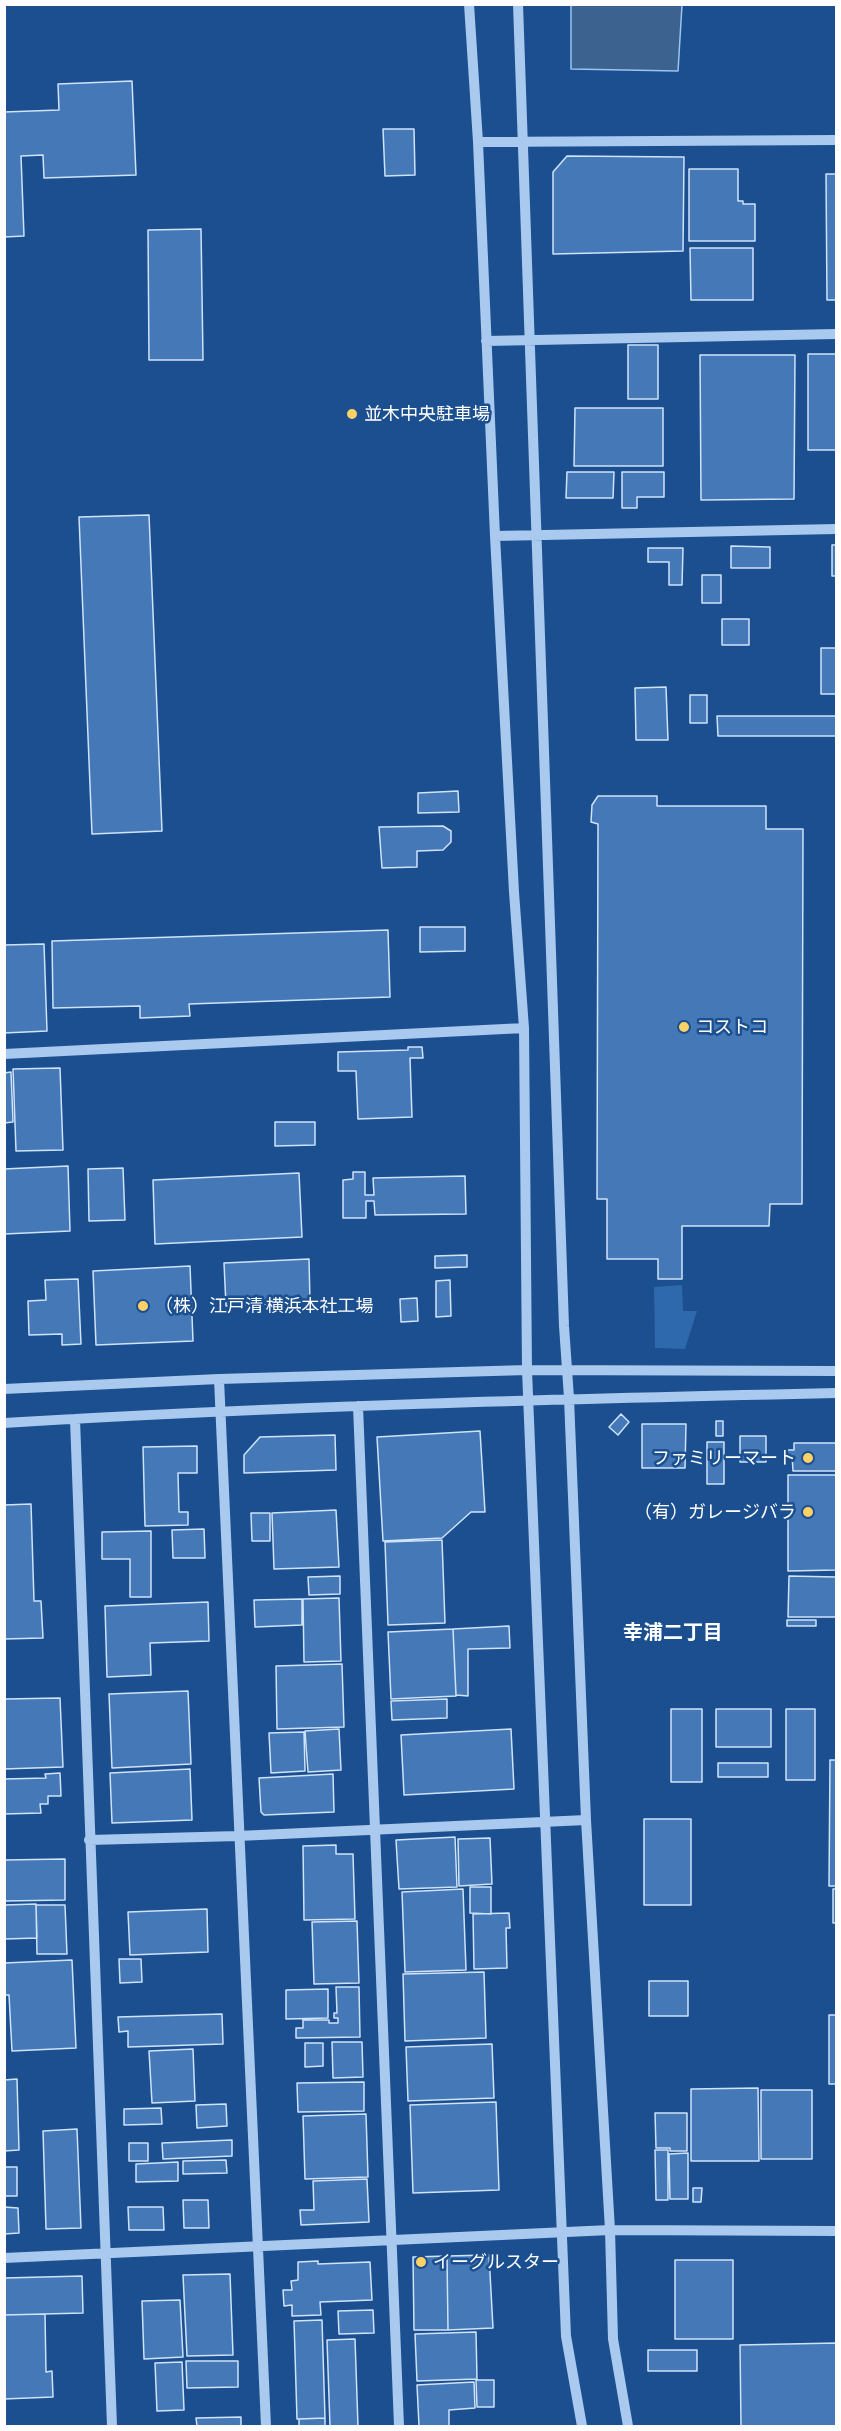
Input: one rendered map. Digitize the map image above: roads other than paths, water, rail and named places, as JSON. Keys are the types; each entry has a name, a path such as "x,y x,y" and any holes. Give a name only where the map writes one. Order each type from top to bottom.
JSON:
{"street":[{"path":"469,4 478,142 513,881 524,1028 527,1370 566,2336 582,2427"},
{"path":"518,4 521,142 566,1371 586,1820 610,2230 613,2339 628,2427"},
{"path":"478,142 837,140"},
{"path":"486,341 837,334"},
{"path":"495,536 837,528"},
{"path":"4,1054 524,1028"},
{"path":"4,1389 219,1379 527,1370 837,1371"},
{"path":"219,1379 266,2427"},
{"path":"4,1423 221,1411 569,1398 837,1393"},
{"path":"358,1406 399,2427"},
{"path":"75,1419 111,2427"},
{"path":"89,1840 238,1836 586,1820"},
{"path":"4,2258 610,2230 837,2231"}],"place":[{"name":"並木中央駐車場","path":"352,414"},
{"name":"コストコ","path":"684,1027"},
{"name":"（株）江戸清 横浜本社工場","path":"143,1306"},
{"name":"ファミリーマート","path":"808,1458"},
{"name":"（有）ガレージバラ","path":"808,1512"},
{"name":"イーグルスター","path":"421,2262"}],"district":[{"name":"幸浦二丁目","path":"673,1633"}]}
